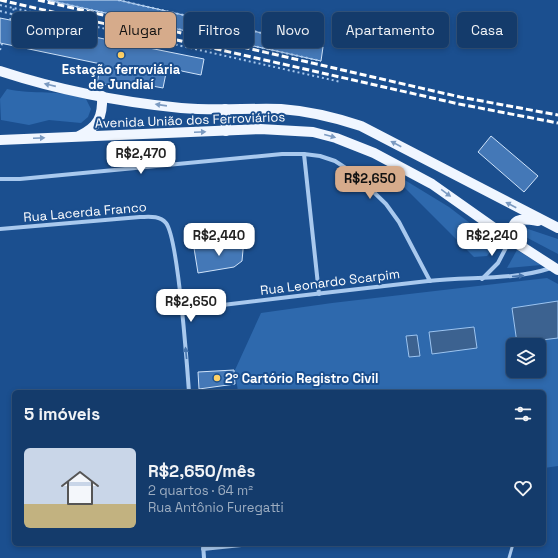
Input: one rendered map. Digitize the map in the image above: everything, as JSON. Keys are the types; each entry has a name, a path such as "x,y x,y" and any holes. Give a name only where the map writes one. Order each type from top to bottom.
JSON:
{"main road":[{"name":"Avenida União dos Ferroviários","path":"0,71 31,81 102,96 182,108 304,111 332,116 361,126 558,228"},
{"path":"78,136 92,128 100,118 102,96"},
{"path":"225,109 226,131"},
{"name":"Avenida União dos Ferroviários","path":"0,140 260,129 313,132 336,138 374,152 432,184 510,239 556,269"},
{"path":"510,239 513,226 521,219 546,223"}],"street":[{"path":"0,179 28,178 282,154 304,154 335,161 355,174 386,204 399,222 430,281"},
{"path":"304,154 319,294"},
{"name":"Rua Lacerda Franco","path":"0,229 157,217 165,222 170,232 181,310 190,390"},
{"path":"482,279 498,263 510,239"},
{"name":"Rua Leonardo Scarpim","path":"181,310 430,281 530,275 556,269"},
{"path":"203,546 204,558"}],"lane":[{"path":"509,558 512,546"}],"path":[{"path":"47,0 321,61"},
{"path":"118,0 262,33"},
{"path":"0,5 341,82"},
{"path":"13,12 14,8"},
{"path":"0,11 12,14 10,20"},
{"path":"0,50 2,44"}],"shaded area":[{"path":"7,89 76,96 86,99 91,109 88,117 81,123 49,120 29,125 1,120 0,99"},
{"path":"385,168 449,207 492,240 493,249 487,256 474,257"},
{"path":"525,228 558,239 558,254 520,234 521,229"},
{"path":"517,250 541,265 507,268"},
{"path":"547,278 558,284 558,466 546,468 546,390 238,390 235,370 261,313 332,303"},
{"path":"558,301 558,338 546,339 546,338 516,338 512,308"},
{"path":"474,327 477,348 432,354 429,332"},
{"path":"417,335 420,356 409,357 406,336"}],"building":[{"path":"47,0 118,0 170,12 105,12"},
{"path":"176,13 184,15 184,30 176,29"},
{"name":"Estação ferroviária de Jundiaí","path":"0,18 12,20 12,45 0,43"},
{"path":"254,31 262,33 262,48 254,46"},
{"name":"Estação ferroviária de Jundiaí","path":"97,37 105,39 105,48 149,48 204,59 201,75 167,68 163,88 131,82 130,89 97,83 101,64 24,48 97,48"},
{"path":"263,48 323,48 321,61"},
{"path":"491,136 538,176 524,192 478,152"},
{"path":"236,239 244,239 242,261 234,267 198,273 194,248 231,246"},
{"name":"2º Cartório Registro Civil","path":"234,370 235,384 199,389 198,372"}],"railway":[{"path":"0,0 459,104 558,123"},
{"path":"38,0 460,97 558,115"}],"place":[{"name":"Estação ferroviária de Jundiaí","path":"121,55"},
{"name":"2º Cartório Registro Civil","path":"217,378"}]}
